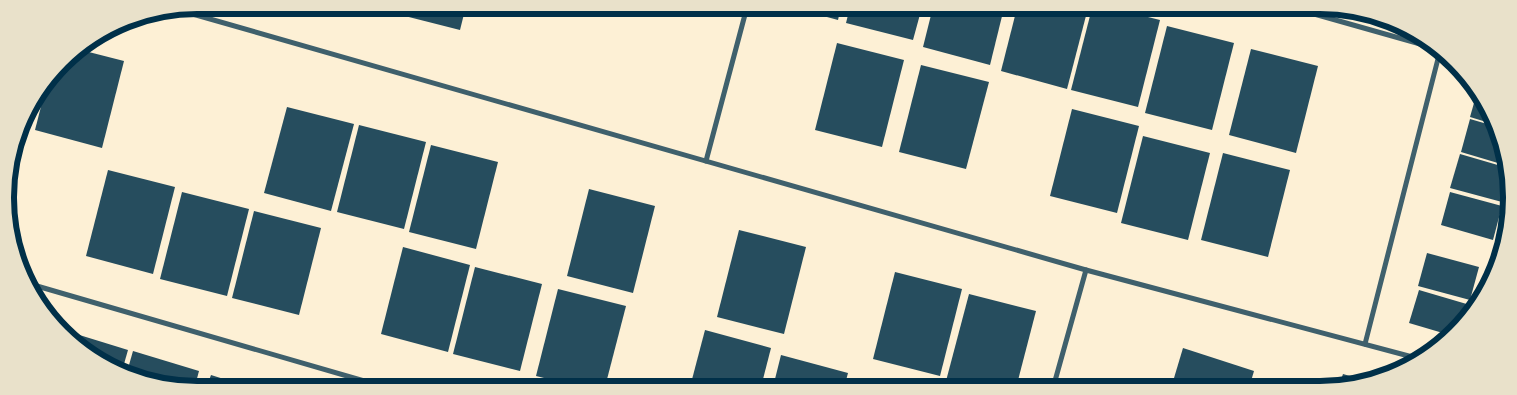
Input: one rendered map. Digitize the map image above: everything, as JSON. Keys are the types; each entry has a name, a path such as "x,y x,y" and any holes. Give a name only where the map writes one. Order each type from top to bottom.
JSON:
{"street":[{"path":"189,14 1086,270 1412,357"},
{"path":"706,161 745,14"},
{"path":"1314,14 1422,45"},
{"path":"1365,344 1437,56"},
{"path":"1055,381 1086,270"},
{"path":"36,286 364,381"}],"building":[{"path":"397,14 464,14 460,30"},
{"path":"816,14 839,14 838,20"},
{"path":"848,14 920,14 913,40 846,23"},
{"path":"931,14 1003,14 990,65 923,47"},
{"path":"1015,14 1086,14 1067,89 1001,71"},
{"path":"1090,14 1136,14 1160,20 1138,107 1071,90"},
{"path":"1167,26 1234,43 1212,130 1145,113"},
{"path":"837,43 904,60 882,147 815,130"},
{"path":"1251,49 1318,66 1296,153 1229,135"},
{"path":"87,51 124,61 102,148 35,130 43,98 59,76 76,59"},
{"path":"921,65 989,82 966,169 899,152"},
{"path":"1475,100 1487,122 1470,117"},
{"path":"287,107 354,124 331,211 264,193"},
{"path":"1072,109 1139,126 1117,213 1050,196"},
{"path":"1470,119 1488,124 1500,164 1461,152"},
{"path":"359,125 426,142 404,229 337,212"},
{"path":"1143,136 1210,153 1188,240 1121,223"},
{"path":"431,145 498,162 476,249 409,232"},
{"path":"1223,153 1290,170 1268,257 1201,240"},
{"path":"1460,154 1501,166 1503,185 1502,202 1450,188"},
{"path":"108,170 175,187 153,274 86,256"},
{"path":"589,189 655,206 633,293 567,276"},
{"path":"182,192 249,209 227,296 160,279"},
{"path":"1450,192 1502,206 1493,240 1441,225"},
{"path":"254,211 321,228 299,315 232,298"},
{"path":"1502,220 1498,241 1496,240"},
{"path":"739,230 806,247 784,334 717,317"},
{"path":"403,247 470,265 448,352 381,334"},
{"path":"1427,253 1479,267 1470,300 1418,286"},
{"path":"475,267 542,284 520,371 453,354"},
{"path":"895,272 962,289 940,376 873,359"},
{"path":"558,289 626,306 607,381 556,381 536,376"},
{"path":"1419,290 1468,305 1458,319 1443,333 1409,323"},
{"path":"969,294 1036,311 1018,381 946,381"},
{"path":"705,330 771,348 763,381 692,381"},
{"path":"73,333 128,350 124,365 95,350"},
{"path":"1183,348 1254,371 1251,381 1173,381"},
{"path":"133,351 199,371 196,381 185,381 162,378 128,367"},
{"path":"781,355 848,373 846,381 774,381"},
{"path":"1343,374 1356,378 1343,380 1341,380"},
{"path":"211,375 230,381 209,381"}]}
